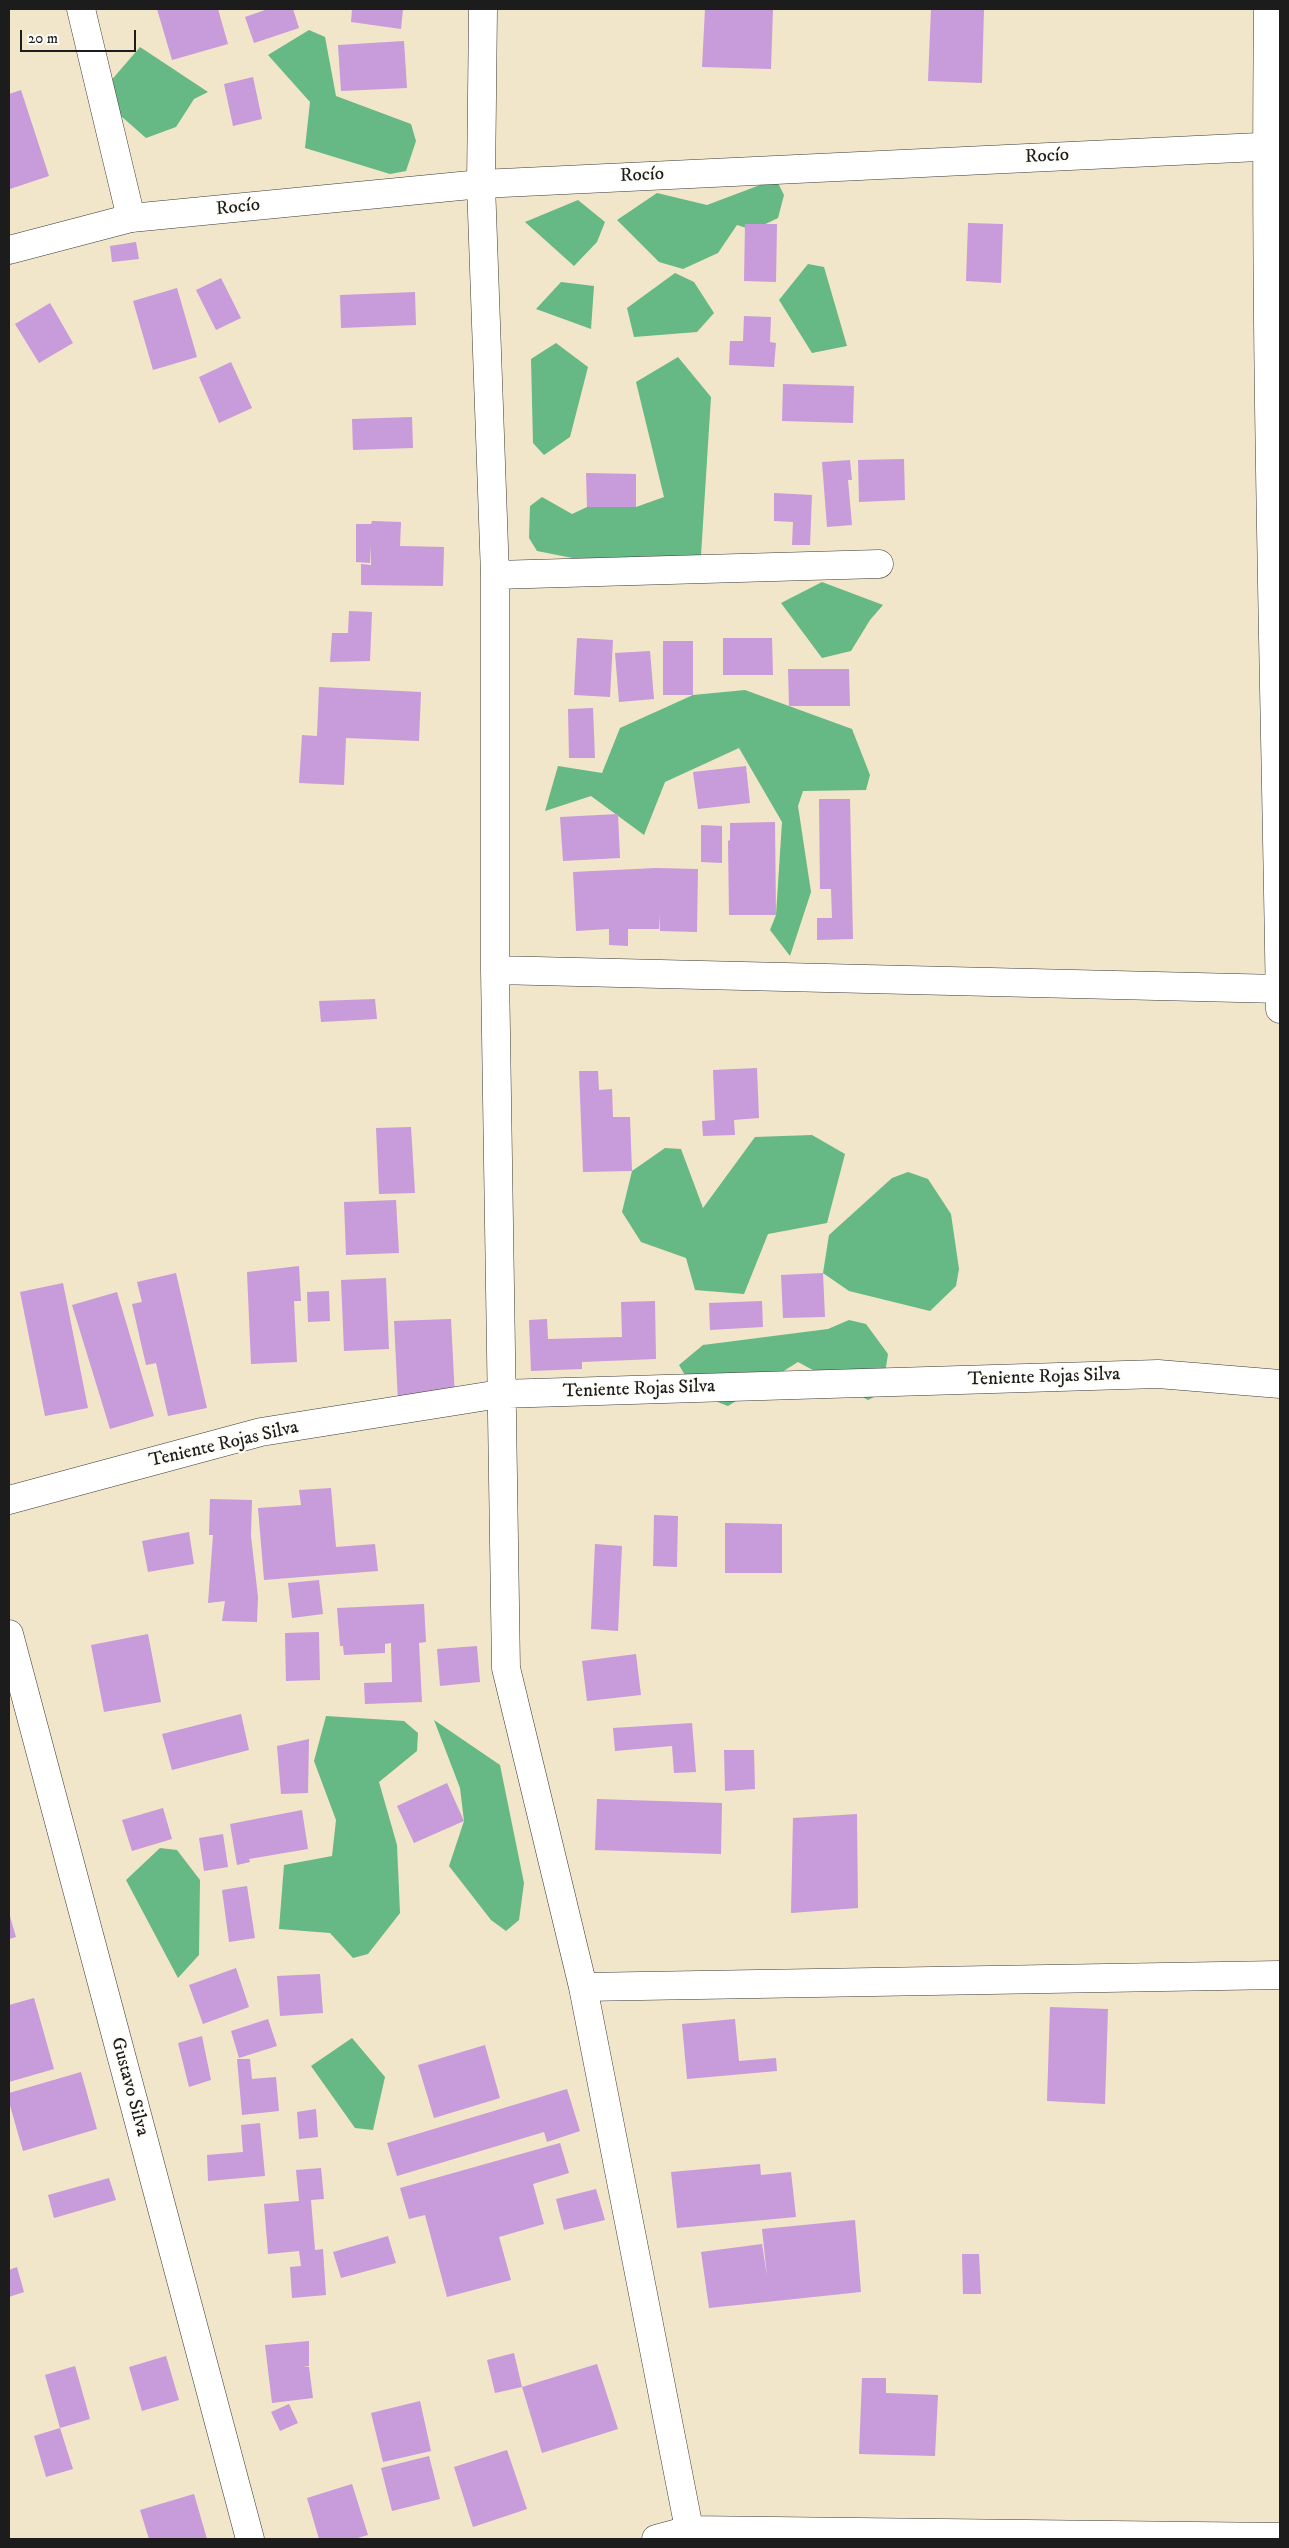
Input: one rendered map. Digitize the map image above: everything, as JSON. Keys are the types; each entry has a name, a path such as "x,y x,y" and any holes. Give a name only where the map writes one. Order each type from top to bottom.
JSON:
{"street":[{"path":"81,9 131,218"},
{"path":"483,9 481,184 495,575 495,970 500,1394 506,1668 583,1987 690,2535"},
{"path":"1268,9 1273,146 1271,571 1279,885 1280,1009"},
{"name":"Rocío","path":"9,250 131,218 481,184 1273,146"},
{"path":"495,575 878,564"},
{"path":"495,970 1280,989"},
{"name":"Teniente Rojas Silva","path":"9,1500 261,1432 500,1394 1158,1374 1280,1384"},
{"name":"Gustavo Silva","path":"9,1634 250,2539"},
{"path":"583,1987 1280,1975"},
{"path":"656,2539 690,2535 1280,2537"}],"green space":[{"path":"309,30 325,37 336,96 411,124 416,141 406,171 390,174 305,148 310,102 268,55"},
{"path":"140,47 208,92 194,99 176,127 146,138 121,116 109,83"},
{"path":"776,179 784,195 778,218 753,230 737,225 718,253 683,269 659,262 617,220 657,193 707,205"},
{"path":"578,200 605,222 597,242 574,266 525,222"},
{"path":"808,264 824,267 847,346 812,353 779,300"},
{"path":"675,273 694,282 714,313 697,332 634,337 627,308"},
{"path":"561,282 594,286 591,329 536,309"},
{"path":"556,343 588,367 570,437 544,455 533,443 531,359"},
{"path":"678,357 711,397 701,555 603,564 537,551 529,538 530,506 542,497 572,514 587,507 636,507 664,497 636,382"},
{"path":"822,582 883,605 870,620 851,651 822,658 781,603"},
{"path":"745,690 852,729 870,775 866,790 803,791 798,806 811,892 790,956 770,930 776,915 782,822 739,748 665,782 644,835 591,796 545,811 558,766 602,773 620,728 693,695"},
{"path":"812,1135 845,1154 827,1223 768,1234 744,1294 695,1290 686,1258 641,1242 622,1212 632,1171 665,1148 681,1149 703,1208 755,1137"},
{"path":"908,1172 928,1179 951,1214 959,1269 956,1286 930,1311 849,1291 823,1273 829,1235 892,1178"},
{"path":"849,1320 866,1324 888,1354 882,1393 868,1400 798,1362 728,1406 696,1394 679,1365 703,1345 828,1329"},
{"path":"326,1716 404,1721 418,1733 417,1751 379,1782 397,1845 400,1913 368,1954 353,1958 330,1933 279,1929 284,1865 332,1856 336,1820 314,1761"},
{"path":"434,1720 500,1765 524,1883 519,1920 506,1931 491,1920 449,1866 464,1821 460,1788"},
{"path":"160,1848 177,1850 200,1880 199,1955 178,1978 126,1880"},
{"path":"352,2038 385,2077 373,2130 355,2128 311,2066"}],"building":[{"path":"157,9 218,9 228,44 172,60"},
{"path":"268,9 293,9 299,28 254,43 245,17"},
{"path":"352,9 403,9 401,29 351,22"},
{"path":"705,9 773,9 771,69 702,67"},
{"path":"931,9 984,9 982,83 928,81"},
{"path":"404,41 407,88 341,91 338,45"},
{"path":"253,77 262,119 233,126 224,84"},
{"path":"21,90 49,176 10,189 9,94"},
{"path":"968,223 1003,224 1001,283 966,281"},
{"path":"745,224 777,224 776,282 744,281"},
{"path":"136,242 139,259 112,262 110,246"},
{"path":"221,278 241,318 216,330 196,290"},
{"path":"177,288 197,357 153,370 133,301"},
{"path":"415,292 416,325 341,328 340,295"},
{"path":"50,303 73,343 39,363 15,324"},
{"path":"744,316 771,317 770,342 776,343 774,367 729,365 730,341 743,341"},
{"path":"231,362 252,408 219,423 199,377"},
{"path":"783,384 854,386 853,423 782,421"},
{"path":"412,417 413,448 353,450 352,419"},
{"path":"904,459 905,500 859,502 858,460"},
{"path":"850,460 852,480 848,480 852,525 827,527 822,462"},
{"path":"586,473 636,474 636,507 587,507"},
{"path":"774,493 812,495 810,545 792,545 793,522 774,521"},
{"path":"372,521 401,522 400,546 444,547 443,586 361,585 361,564 371,565 371,545 370,563 356,562 356,524 371,524"},
{"path":"349,611 372,612 370,661 330,662 332,633 348,633"},
{"path":"577,638 613,640 610,697 574,695"},
{"path":"723,638 772,638 773,675 723,675"},
{"path":"663,641 693,641 693,695 663,695"},
{"path":"650,651 654,699 619,702 615,653"},
{"path":"788,669 849,669 850,706 789,706"},
{"path":"319,687 421,692 419,741 346,738 344,785 299,783 302,735 317,736"},
{"path":"593,708 595,758 569,758 568,709"},
{"path":"746,766 750,803 698,809 693,772"},
{"path":"819,799 850,799 853,939 817,940 817,918 832,918 831,889 820,889"},
{"path":"618,814 620,858 563,861 560,817"},
{"path":"775,822 776,915 729,915 728,841 730,840 730,823"},
{"path":"701,825 722,826 722,863 701,862"},
{"path":"656,868 698,869 697,932 660,931 659,914 659,929 628,929 628,946 609,945 609,929 576,931 573,872"},
{"path":"375,999 377,1019 321,1022 319,1001"},
{"path":"757,1068 759,1118 734,1120 735,1135 703,1136 702,1121 715,1120 713,1070"},
{"path":"579,1071 598,1071 599,1090 612,1089 613,1117 630,1117 632,1171 583,1172"},
{"path":"411,1127 415,1193 379,1194 376,1128"},
{"path":"396,1200 399,1253 346,1255 344,1202"},
{"path":"299,1266 301,1301 294,1301 297,1362 251,1364 247,1272"},
{"path":"176,1273 207,1408 168,1416 156,1363 146,1365 132,1304 142,1302 137,1282"},
{"path":"823,1273 825,1317 783,1318 781,1275"},
{"path":"386,1278 389,1349 344,1351 341,1280"},
{"path":"63,1283 88,1408 45,1416 20,1292"},
{"path":"329,1291 330,1321 308,1322 307,1292"},
{"path":"117,1292 154,1416 110,1429 72,1305"},
{"path":"655,1301 656,1359 582,1362 582,1369 531,1371 529,1320 547,1319 548,1339 622,1337 621,1302"},
{"path":"762,1301 763,1327 710,1330 709,1303"},
{"path":"451,1319 455,1398 398,1401 394,1321"},
{"path":"331,1488 336,1547 375,1544 378,1571 264,1580 258,1508 301,1505 299,1490"},
{"path":"210,1499 252,1500 251,1536 258,1597 257,1622 222,1621 225,1601 208,1603 213,1535 209,1535"},
{"path":"654,1515 678,1516 677,1567 653,1566"},
{"path":"725,1523 782,1524 782,1573 725,1573"},
{"path":"189,1532 194,1564 148,1572 142,1541"},
{"path":"595,1544 622,1546 618,1631 591,1629"},
{"path":"319,1580 323,1614 292,1618 288,1583"},
{"path":"424,1604 426,1642 419,1643 422,1702 365,1704 364,1683 392,1682 391,1643 385,1644 385,1653 344,1655 343,1646 340,1646 337,1608"},
{"path":"319,1632 320,1680 286,1681 285,1633"},
{"path":"148,1634 161,1702 104,1712 91,1645"},
{"path":"477,1646 480,1682 440,1686 437,1649"},
{"path":"636,1654 641,1695 587,1701 582,1661"},
{"path":"241,1714 249,1750 172,1770 162,1734"},
{"path":"692,1723 696,1772 674,1773 672,1746 615,1751 613,1728"},
{"path":"309,1739 308,1793 281,1794 277,1746"},
{"path":"724,1750 754,1750 755,1789 725,1791"},
{"path":"447,1783 464,1821 414,1843 397,1806"},
{"path":"597,1799 722,1803 721,1854 595,1850"},
{"path":"163,1808 172,1839 132,1851 122,1820"},
{"path":"302,1810 308,1849 249,1859 250,1862 237,1865 230,1824"},
{"path":"857,1814 858,1908 791,1913 793,1818"},
{"path":"223,1834 228,1867 204,1871 199,1838"},
{"path":"247,1886 255,1938 229,1942 222,1890"},
{"path":"9,1913 16,1937 9,1939"},
{"path":"236,1968 249,2007 203,2024 189,1985"},
{"path":"320,1974 323,2013 280,2016 277,1976"},
{"path":"34,1998 54,2069 9,2082 9,2005"},
{"path":"1050,2007 1108,2009 1105,2104 1047,2101"},
{"path":"268,2019 277,2046 239,2058 231,2031"},
{"path":"735,2019 739,2061 776,2058 777,2071 687,2079 682,2024"},
{"path":"202,2036 211,2080 189,2087 178,2043"},
{"path":"485,2045 500,2098 434,2118 418,2065"},
{"path":"237,2059 250,2059 252,2079 276,2077 279,2111 242,2115"},
{"path":"81,2072 97,2129 23,2151 9,2102 9,2093"},
{"path":"567,2089 580,2131 547,2142 544,2132 397,2176 387,2143"},
{"path":"316,2109 318,2137 299,2139 297,2112"},
{"path":"260,2123 265,2176 208,2181 207,2155 243,2152 241,2125"},
{"path":"560,2143 569,2173 533,2184 544,2224 499,2237 511,2280 447,2297 425,2215 409,2219 400,2188"},
{"path":"760,2164 761,2175 791,2172 796,2217 677,2228 671,2172"},
{"path":"321,2168 324,2199 311,2200 315,2250 323,2249 326,2295 292,2298 290,2267 301,2266 299,2251 268,2254 264,2204 299,2201 296,2170"},
{"path":"109,2178 116,2200 54,2218 48,2195"},
{"path":"596,2189 605,2220 564,2230 556,2199"},
{"path":"855,2220 861,2292 709,2308 701,2252 762,2244 767,2276 762,2229"},
{"path":"388,2236 396,2263 341,2278 333,2252"},
{"path":"962,2254 979,2254 981,2294 963,2294"},
{"path":"17,2267 24,2292 9,2297 9,2270"},
{"path":"309,2341 309,2366 303,2367 309,2367 313,2398 272,2403 265,2345"},
{"path":"514,2353 522,2387 495,2393 487,2360"},
{"path":"166,2356 179,2400 142,2411 129,2367"},
{"path":"597,2364 618,2429 542,2453 522,2387"},
{"path":"75,2366 90,2419 60,2428 45,2375"},
{"path":"862,2378 886,2378 886,2393 938,2395 935,2456 859,2454"},
{"path":"420,2401 431,2451 383,2462 371,2413"},
{"path":"289,2404 298,2423 280,2431 271,2412"},
{"path":"60,2428 73,2469 46,2477 34,2436"},
{"path":"507,2450 527,2509 473,2527 454,2467"},
{"path":"429,2456 440,2499 392,2511 381,2468"},
{"path":"352,2484 368,2535 354,2539 319,2539 307,2498"},
{"path":"194,2494 207,2539 149,2539 140,2510"}]}
